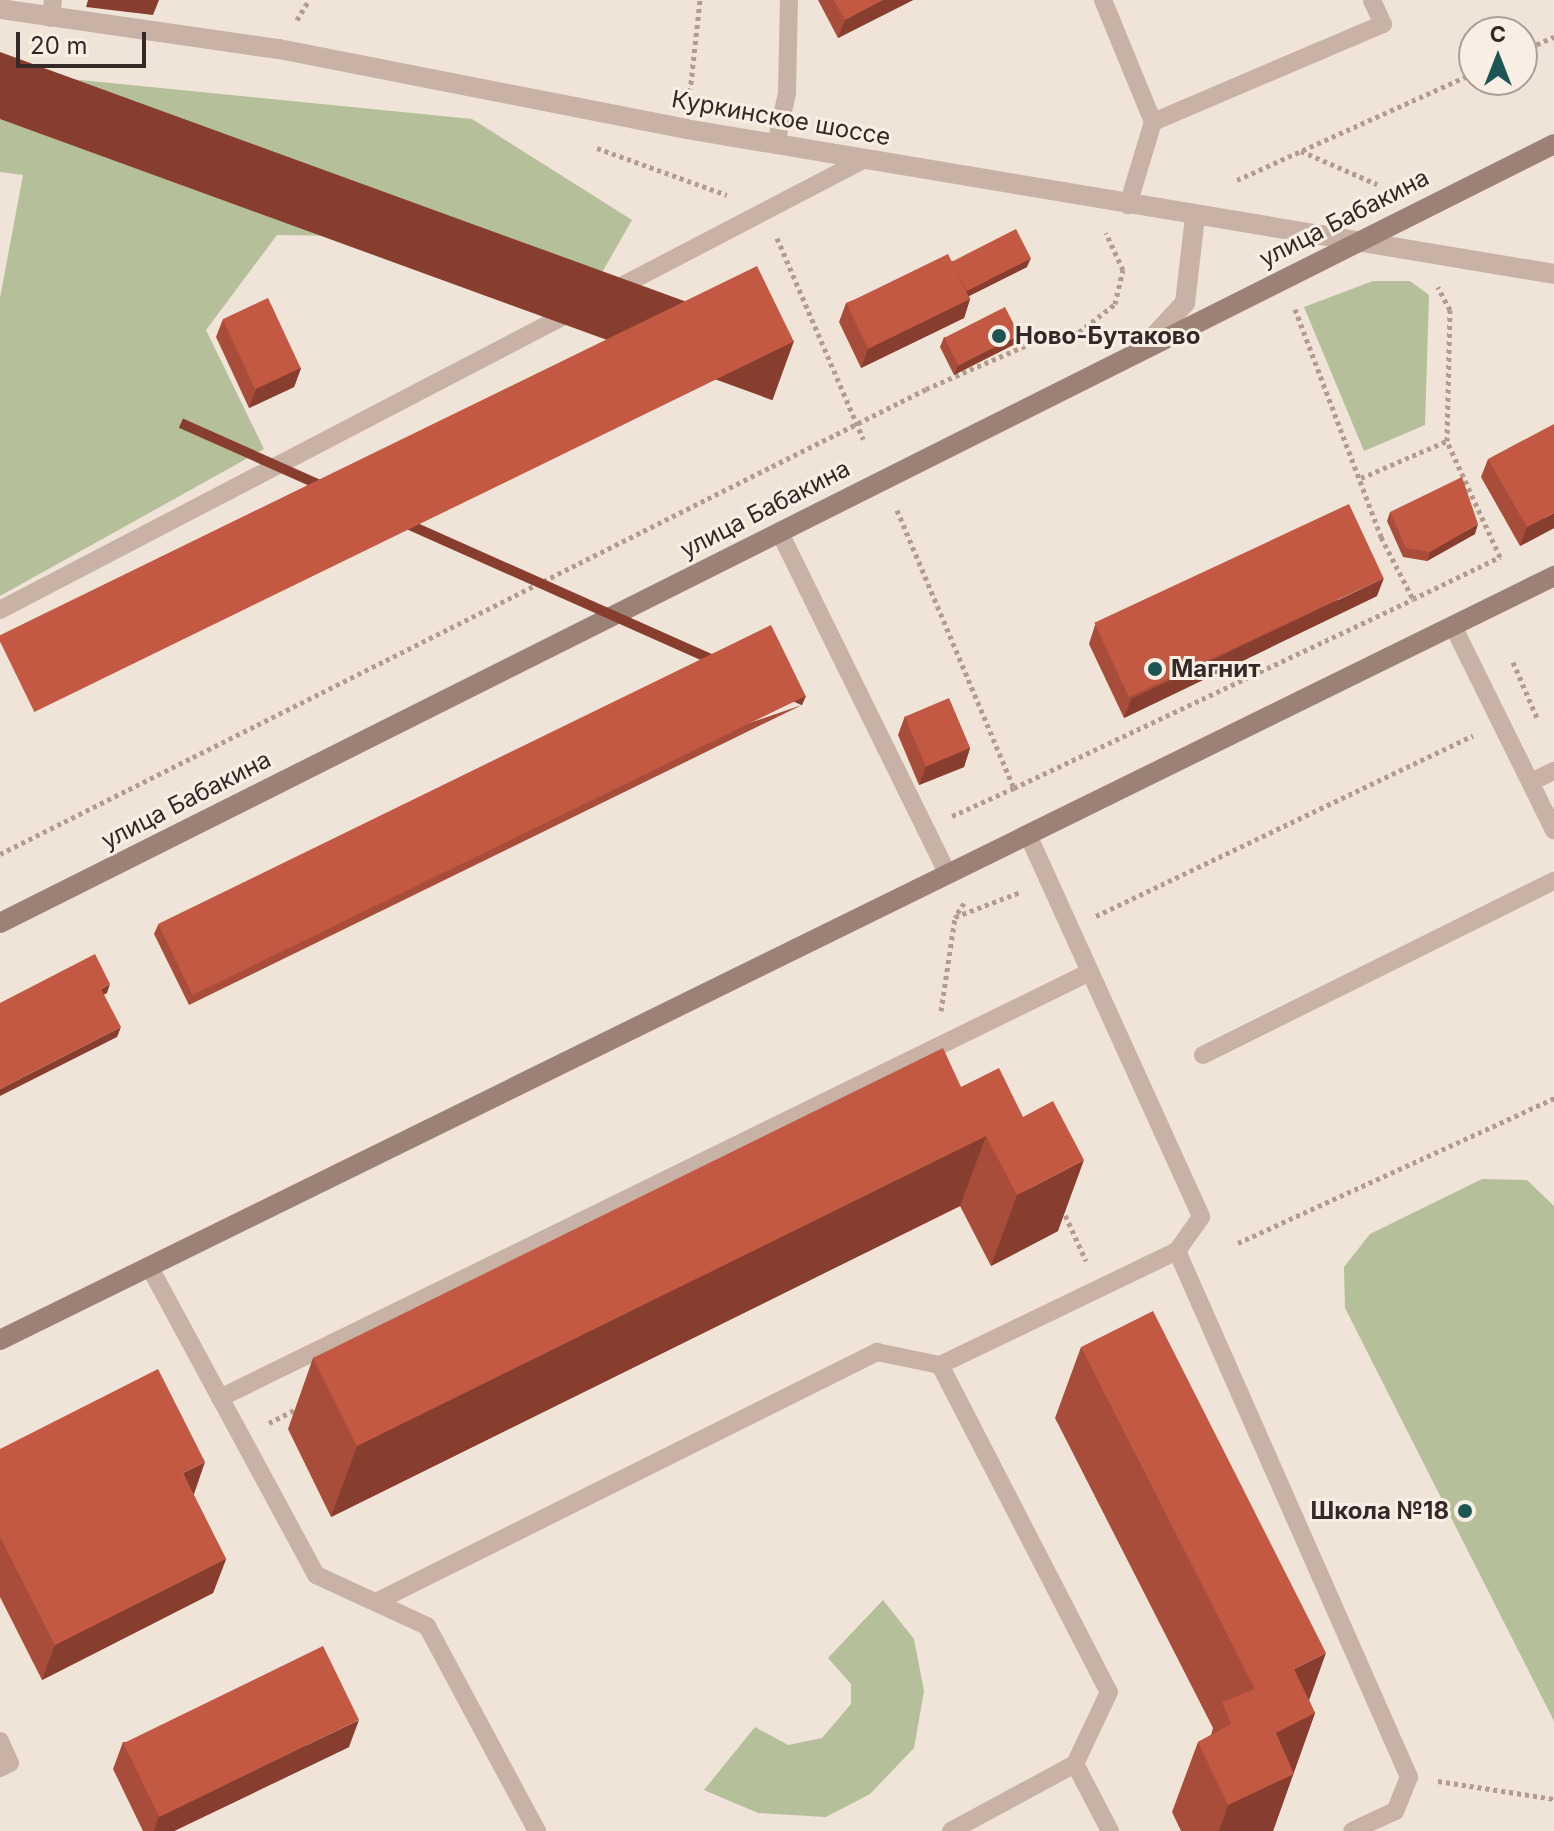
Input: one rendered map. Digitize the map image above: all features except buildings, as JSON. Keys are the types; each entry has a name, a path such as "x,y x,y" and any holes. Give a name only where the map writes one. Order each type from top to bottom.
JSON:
{"street":[{"name":"Куркинское шоссе","path":"0,9 52,9 776,144 1195,217 1554,274"},
{"name":"улица Бабакина","path":"0,923 1351,243 1554,144"},
{"path":"1143,348 1185,303 1195,217"},
{"path":"0,1340 1554,576"}],"lane":[{"path":"776,144 787,93 789,0"},
{"path":"1103,0 1153,122 1128,205"},
{"path":"1153,122 1383,24 1372,0"},
{"path":"0,610 865,159"},
{"path":"779,531 948,874"},
{"path":"1453,626 1554,830"},
{"path":"1531,782 1554,771"},
{"path":"378,1601 877,1352 940,1365 1177,1251 1201,1217 1028,835"},
{"path":"1203,1055 1554,881"},
{"path":"220,1398 1090,972"},
{"path":"1177,1251 1409,1777 1395,1811 1352,1831"},
{"path":"149,1266 316,1575 427,1626 537,1831"},
{"path":"940,1365 1109,1692 1075,1764 951,1831"},
{"path":"0,1741 10,1763 0,1768"},
{"path":"1075,1764 1110,1831"}],"path":[{"path":"690,92 700,0"},
{"path":"1237,180 1458,80"},
{"path":"1300,150 1377,184"},
{"path":"0,854 859,428 940,383 1034,342 1079,332 1115,304 1123,270 1106,233"},
{"path":"1283,278 1361,478 1413,599"},
{"path":"953,830 948,817 1500,557 1447,441 1450,310 1434,279"},
{"path":"809,300 863,439"},
{"path":"1361,478 1447,441"},
{"path":"895,505 1014,788"},
{"path":"1513,662 1543,732"},
{"path":"1071,929 1532,707"},
{"path":"955,917 1022,891 1028,904"},
{"path":"935,1048 955,917 969,895"},
{"path":"1238,1243 1554,1098"},
{"path":"1054,1193 1099,1289"},
{"path":"260,1427 316,1399"},
{"path":"1409,1777 1554,1799"}],"green space":[{"path":"0,72 472,119 632,220 592,290 505,238 277,235 206,330 264,449 0,596 0,298 23,175 0,172"},
{"path":"1373,281 1410,281 1429,295 1425,425 1364,451 1304,307"},
{"path":"1482,1179 1527,1180 1554,1206 1554,1721 1345,1308 1344,1267 1370,1234"},
{"path":"883,1600 914,1639 924,1691 914,1748 870,1794 826,1817 758,1813 704,1790 755,1727 788,1745 822,1738 851,1704 851,1684 828,1658"}],"place":[{"name":"Ново-Бутаково","path":"999,336"},
{"name":"Магнит","path":"1155,669"},
{"name":"Школа №18","path":"1465,1511"}]}
